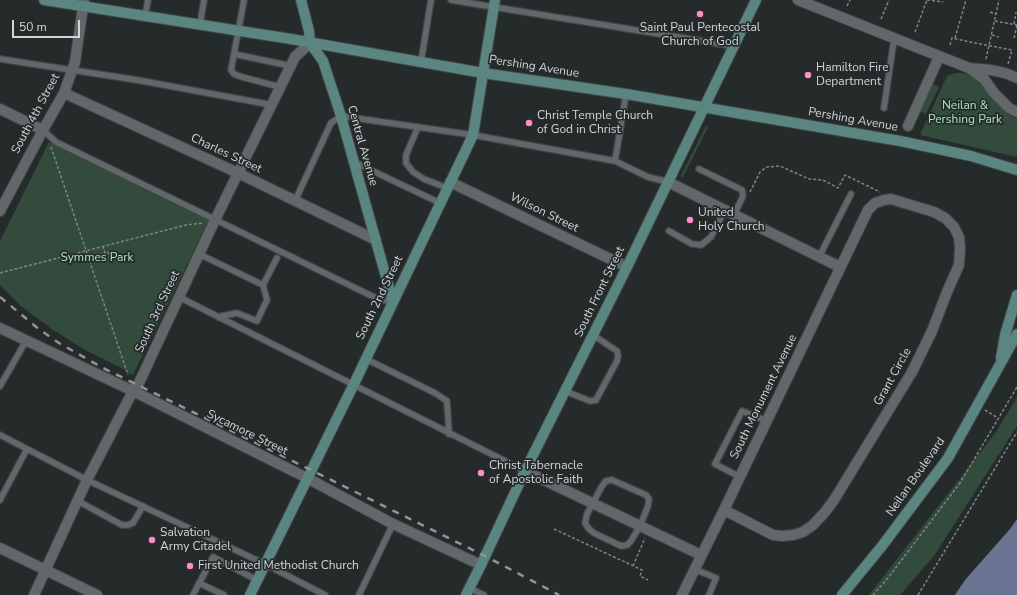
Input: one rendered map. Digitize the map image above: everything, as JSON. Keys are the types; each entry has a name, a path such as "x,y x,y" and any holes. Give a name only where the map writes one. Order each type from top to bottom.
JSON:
{"street":[{"name":"Pershing Avenue","path":"44,0 84,3 145,16 200,24 483,73 626,94 934,148 971,156 1017,170"},
{"name":"Central Avenue","path":"300,0 309,32 310,43 323,61 341,116 393,302"},
{"name":"South Front Street","path":"467,591 481,565 524,472 705,108 756,0"},
{"path":"798,0 969,68 991,70 1005,73 1017,78"},
{"name":"South 4th Street","path":"0,211 4,193 64,93 73,70 84,3"},
{"name":"South 2nd Street","path":"250,595 353,386 473,135 494,4"},
{"name":"South 3rd Street","path":"34,595 87,480 133,391 138,385 215,220 295,57 310,43"},
{"path":"908,126 939,57"},
{"path":"969,68 984,79 994,93 1009,108 1017,112"},
{"name":"Charles Street","path":"64,93 238,173 376,240"},
{"path":"0,109 43,130"},
{"path":"668,182 840,267"},
{"name":"Wilson Street","path":"449,185 627,267"},
{"name":"Grant Circle","path":"724,510 772,535 793,535 803,532 813,525 834,500 898,397 932,331 959,265 959,237 954,227 945,218 934,212 891,199 875,203 868,210"},
{"name":"South Monument Avenue","path":"685,594 694,569 767,422 868,210"},
{"name":"Neilan Boulevard","path":"999,366 1005,335 1017,295"},
{"name":"Sycamore Street","path":"0,328 133,391 307,478 393,524 481,565"},
{"name":"Neilan Boulevard","path":"842,595 882,546 948,458 1017,334"},
{"path":"524,472 701,555"},
{"path":"0,548 97,595"}],"lane":[{"path":"145,16 148,0"},
{"path":"200,24 204,0"},
{"path":"244,0 231,70 234,74 242,77 280,87"},
{"path":"421,62 431,0"},
{"path":"451,0 494,4 733,46"},
{"path":"884,108 894,39"},
{"path":"234,54 291,66"},
{"path":"0,58 231,96 272,105"},
{"path":"615,161 626,94"},
{"path":"295,201 331,123 341,116 473,135 615,161 648,177 668,182"},
{"path":"418,128 406,155 406,163 413,172 424,179 449,185"},
{"path":"43,130 56,142 378,299 393,302"},
{"path":"353,162 440,203"},
{"path":"668,231 692,244 701,245 711,237 743,196 742,190 700,169"},
{"path":"819,257 851,194"},
{"path":"199,254 263,285"},
{"path":"218,317 237,313 257,321 267,300 263,285 277,258"},
{"path":"179,297 524,472"},
{"path":"565,391 581,398 596,400 617,361 617,351 593,335"},
{"path":"0,386 26,341"},
{"path":"366,359 435,393 447,401 449,434"},
{"path":"740,477 715,464 742,411 767,422"},
{"path":"0,435 87,480 265,564 325,595"},
{"path":"0,500 27,449"},
{"path":"606,481 617,481 646,495 649,499 648,506 640,526 632,541 627,545 620,546 589,529 585,523 587,514 606,481"},
{"path":"78,501 122,525 128,526 133,523 142,506"},
{"path":"359,595 393,524"},
{"path":"193,595 213,557 257,580"},
{"path":"694,569 716,578 709,595"},
{"path":"199,583 224,595"},
{"path":"467,591 484,595"}],"path":[{"path":"847,6 850,0"},
{"path":"881,19 889,0"},
{"path":"915,32 927,0 943,2"},
{"path":"950,46 952,38 955,38 966,0"},
{"path":"986,60 999,0"},
{"path":"990,12 996,14"},
{"path":"1014,24 1016,12"},
{"path":"995,21 1017,25 1014,38"},
{"path":"992,35 999,37"},
{"path":"955,38 1012,50 1007,67"},
{"path":"51,145 128,375"},
{"path":"750,193 760,172 767,167 780,166 809,179 823,180 838,188 845,175 881,192"},
{"path":"0,272 186,225 203,223"},
{"path":"103,246 105,253 108,252 110,259 103,261 101,254 105,253"},
{"path":"873,595 888,578 960,483 1017,387"},
{"path":"978,405 998,418"},
{"path":"918,595 1017,432"},
{"path":"554,529 642,570 640,576 648,580"},
{"path":"633,566 646,537"}],"green space":[{"name":"Neilan & Pershing Park","path":"955,73 964,73 979,80 1014,118 1017,118 1017,157 920,135 947,76"},
{"path":"925,80 939,87 926,114 911,107"},
{"path":"706,126 708,127 682,179 681,175"},
{"name":"Symmes Park","path":"49,142 209,220 133,375 129,373 128,375 127,371 87,351 53,330 21,306 0,285 0,241"},
{"path":"1017,397 1017,426 934,556 900,595 869,595 996,432"}],"water":[{"path":"1017,519 1017,595 955,595 965,580"}],"railway":[{"path":"0,297 40,330 59,343 103,368 485,556 559,595"}],"place":[{"name":"Saint Paul Pentecostal Church of God","path":"700,14"},
{"name":"Hamilton Fire Department","path":"808,75"},
{"name":"Christ Temple Church of God in Christ","path":"529,123"},
{"name":"United Holy Church","path":"690,220"},
{"name":"Christ Tabernacle of Apostolic Faith","path":"481,473"},
{"name":"Salvation Army Citadel","path":"152,540"},
{"name":"First United Methodist Church","path":"190,566"}]}
